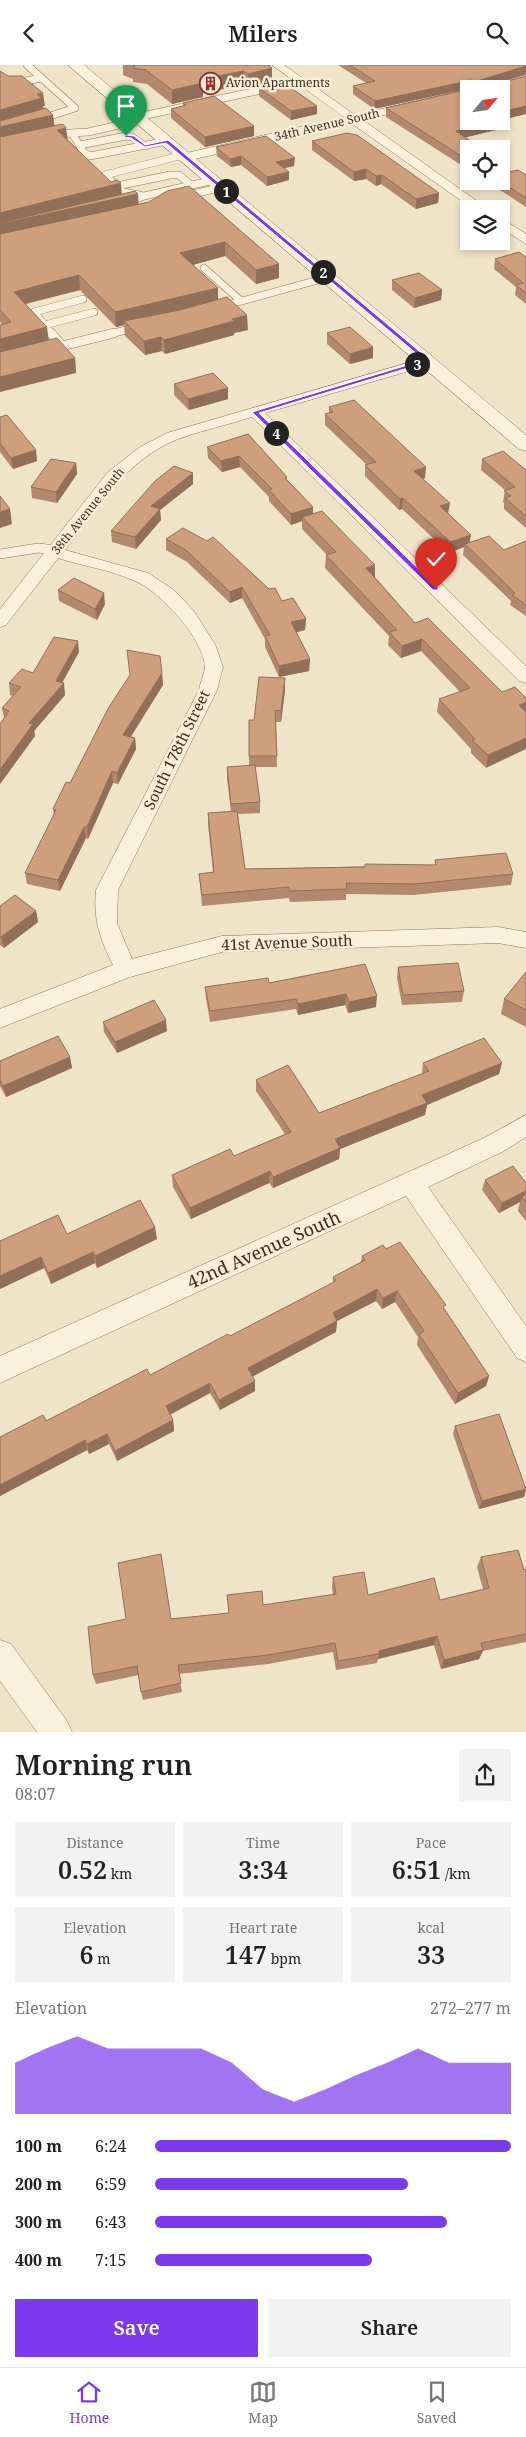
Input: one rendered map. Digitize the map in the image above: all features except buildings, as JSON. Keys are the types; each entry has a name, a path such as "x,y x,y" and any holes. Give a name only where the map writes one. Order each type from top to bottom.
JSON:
{"street":[{"path":"75,65 329,277 526,445"},
{"path":"277,65 469,200"},
{"name":"34th Avenue South","path":"184,156 460,94"},
{"path":"510,228 526,240"},
{"name":"38th Avenue South","path":"0,621 114,475 146,450 172,436 428,361"},
{"path":"255,412 526,677"},
{"name":"South 178th Street","path":"55,551 142,577 168,594 187,614 206,644 214,667 208,690 107,890 104,911 108,933 126,969"},
{"name":"41st Avenue South","path":"0,1019 126,969 222,945 498,935 526,940"},
{"name":"42nd Avenue South","path":"0,1370 493,1145 526,1125"},
{"path":"411,1183 526,1349"},
{"path":"0,1655 56,1732"}],"lane":[{"path":"27,65 75,108 32,121"},
{"path":"0,78 14,83 42,77"},
{"path":"43,137 88,132 300,81"},
{"path":"72,133 84,153 94,156 167,141"},
{"path":"80,145 126,136 132,137 145,146"},
{"path":"144,196 123,192 105,175 118,169 184,156"},
{"path":"116,186 170,175 179,175 191,185"},
{"path":"119,205 137,201 144,196 191,185 218,184"},
{"path":"179,197 218,184"},
{"path":"204,268 241,301"},
{"path":"214,309 329,277"},
{"path":"62,346 34,312 83,299"},
{"path":"45,325 94,312"},
{"path":"44,350 145,326"},
{"path":"0,554 38,548 55,551"}],"place":[{"name":"Avion Apartments","path":"210,83"}],"route":[{"path":"126,136 132,137 145,146 167,141 428,361 255,412 436,589"}]}
